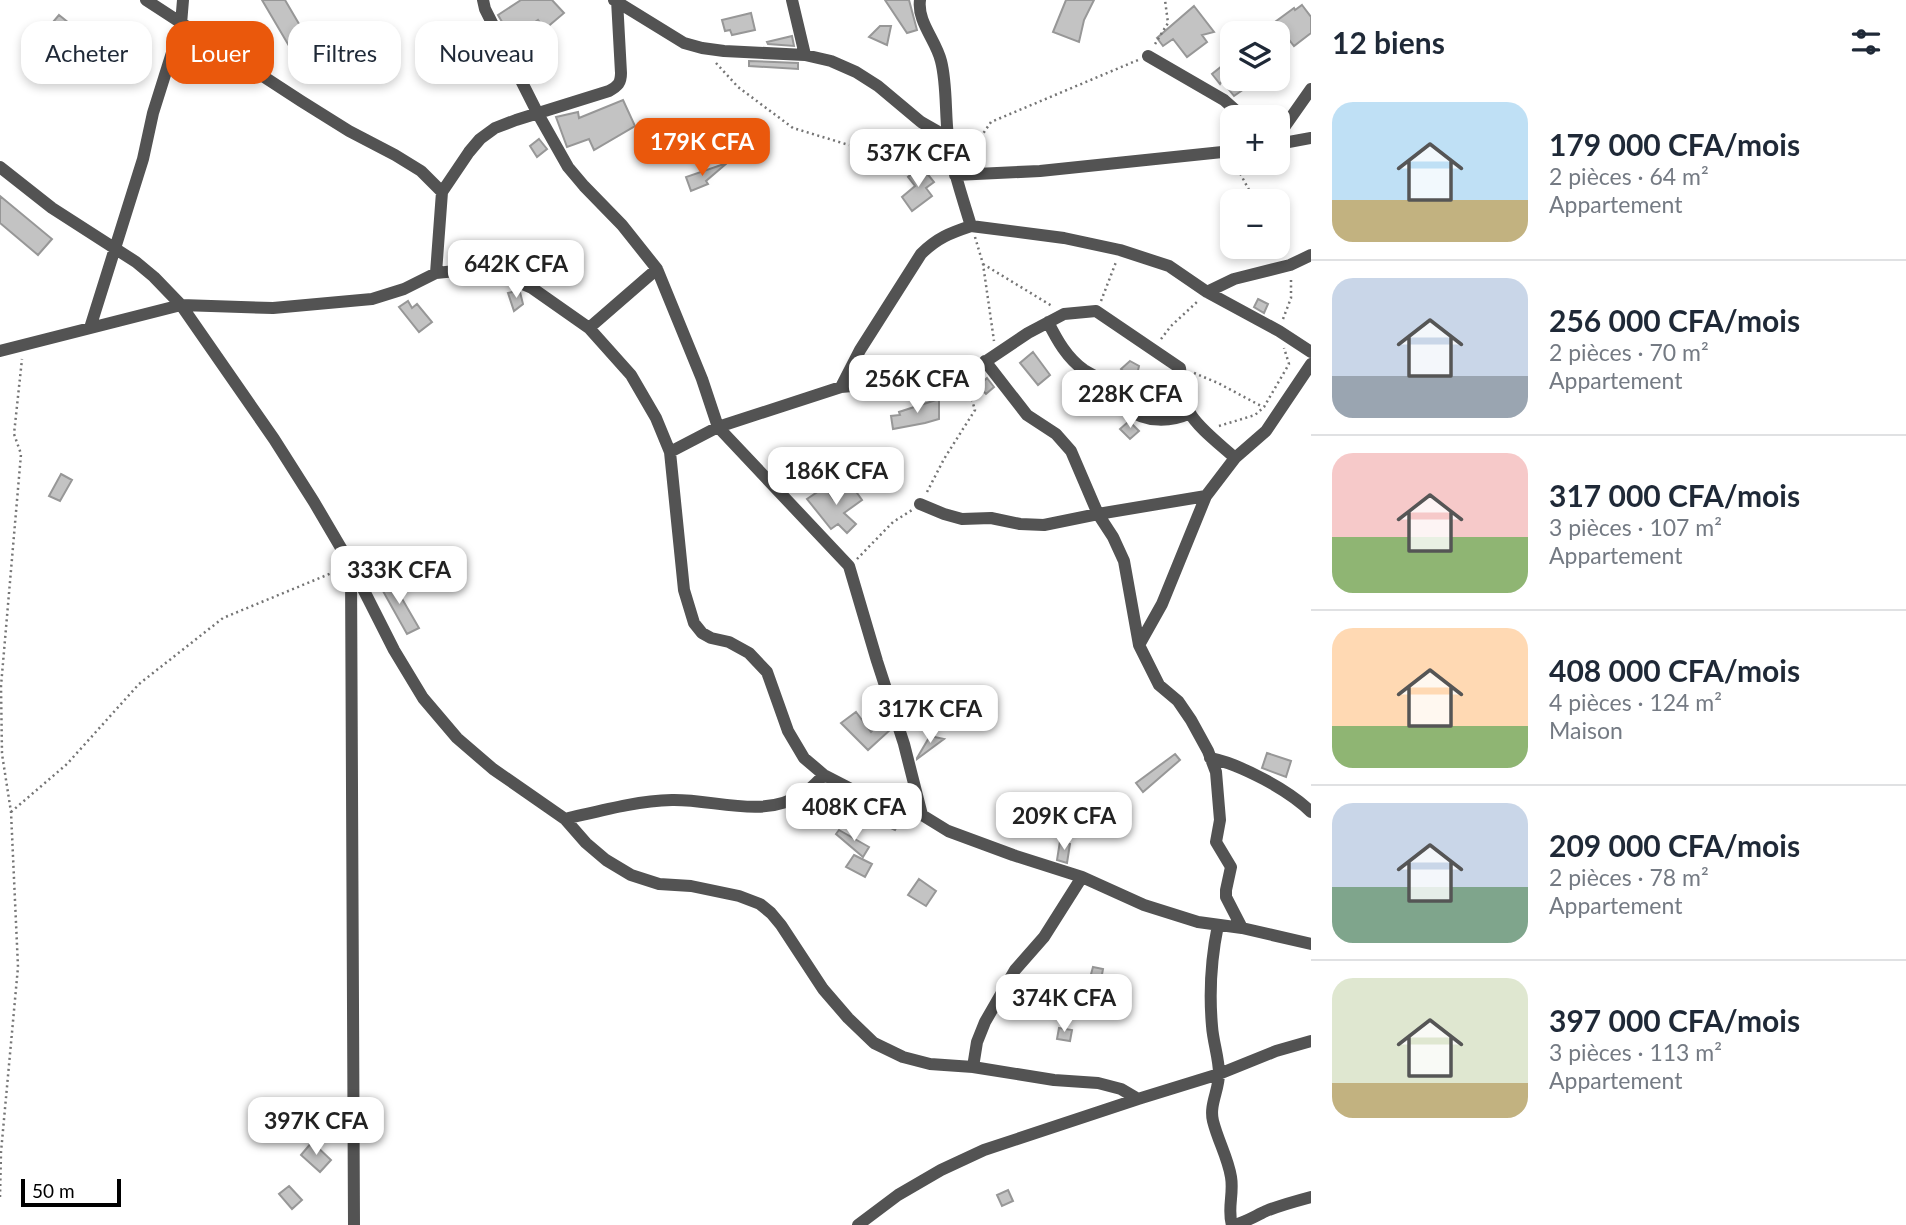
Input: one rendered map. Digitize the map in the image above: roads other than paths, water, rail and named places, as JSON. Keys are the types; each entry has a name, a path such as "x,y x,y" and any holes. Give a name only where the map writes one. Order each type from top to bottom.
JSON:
{"street":[{"path":"146,0 177,21"},
{"path":"181,21 183,0"},
{"path":"483,0 485,9 538,114 568,167 622,225 657,269 702,379 718,427 849,566 904,744 922,815"},
{"path":"792,0 805,55"},
{"path":"920,0 922,16 941,62 955,175 971,226"},
{"path":"436,274 442,192 468,152 480,139 495,128 609,91 621,81 616,1"},
{"path":"616,1 684,43 702,48 805,55 831,61 878,86 921,122 949,138"},
{"path":"1148,56 1230,105"},
{"path":"90,328 143,159 166,72"},
{"path":"274,82 340,125 421,171 442,192"},
{"path":"1290,119 1311,89"},
{"path":"1290,142 1311,138"},
{"path":"955,175 1040,171 1220,152"},
{"path":"0,167 52,208 115,248 154,277 181,305 314,502 422,698 457,738 493,769 565,819 586,844 631,875 659,884 691,886 738,895 760,904 781,925 823,989 874,1043 903,1057 930,1064 1098,1083 1121,1089 1138,1099"},
{"path":"841,387 860,350 921,254 944,235 971,226 1064,237 1120,250 1169,266 1207,292 1279,331 1311,352"},
{"path":"1207,292 1234,279 1290,265 1311,255"},
{"path":"589,328 657,269"},
{"path":"0,351 181,305 273,308 372,299 404,289 436,274 475,270 506,277 532,288 589,328 631,375 656,418 670,452 684,590 694,623 702,633 711,638 729,642 749,653 767,672 788,731 804,758 824,775 886,807 922,815 948,831 1082,877 1144,905 1198,922 1242,928 1311,944"},
{"path":"670,452 718,427 841,387 964,376 1028,332 1064,314 1096,311 1180,368 1186,404 1195,422 1235,458"},
{"path":"1048,322 1059,344 1070,356 1084,370 1103,382 1128,409 1142,417 1163,420 1177,419 1190,413"},
{"path":"991,358 1027,415 1056,434 1071,450 1098,514 1124,561 1139,645 1159,685 1178,701 1191,720 1216,772 1220,820 1216,842 1230,862 1226,897 1242,928"},
{"path":"1139,645 1162,604 1206,496 1235,458 1266,431 1311,364"},
{"path":"920,504 962,519 991,517 1020,524 1044,525 1206,496"},
{"path":"351,565 354,1225"},
{"path":"1210,758 1224,761 1264,780 1304,804 1311,812"},
{"path":"565,819 618,806 674,800 759,808 794,799 824,775"},
{"path":"973,1067 977,1042 985,1022 1015,970 1044,937 1082,877"},
{"path":"1218,925 1212,954 1210,989 1212,1028 1219,1074 1212,1111 1232,1180 1229,1215 1233,1225 1247,1222 1294,1201 1311,1197"},
{"path":"858,1225 898,1195 941,1170 984,1150 1219,1074 1276,1051 1311,1041"}]}
